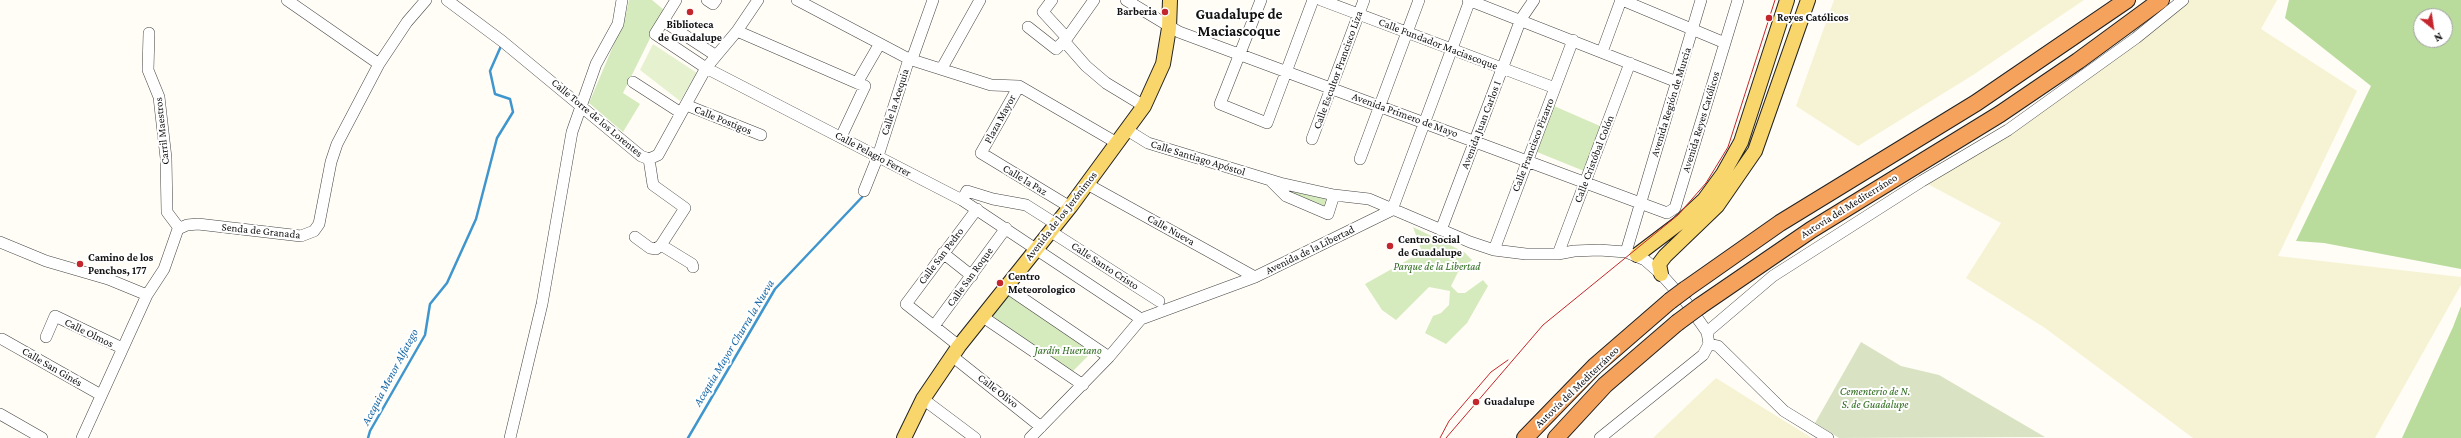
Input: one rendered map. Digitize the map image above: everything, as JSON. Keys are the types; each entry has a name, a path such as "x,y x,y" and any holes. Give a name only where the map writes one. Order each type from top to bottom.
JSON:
{"highway":[{"name":"Autovía del Mediterráneo","path":"1525,438 1595,366 1686,289 1780,224 2000,88 2127,0"},
{"name":"Autovía del Mediterráneo","path":"1556,438 1605,385 1677,323 1700,306 1811,230 2000,114 2084,57 2161,0"}],"main road":[{"name":"Avenida de los Jerónimos","path":"904,438 923,398 956,351 1036,248 1070,207 1144,106 1155,87 1163,64 1169,28 1170,0"},
{"path":"1636,256 1678,224 1704,200 1723,174 1741,142 1787,0"},
{"path":"1661,274 1659,264 1665,256 1717,206 1755,151 1808,0"},
{"path":"1636,256 1692,231"}],"street":[{"path":"287,0 379,64"},
{"name":"Senda de Granada","path":"179,228 187,225 198,224 301,236 314,231 319,224 331,162 337,144 379,64 408,22 426,0"},
{"name":"Calle Torre de los Lorentes","path":"447,0 502,40 582,105 641,156 649,159 658,155 706,68 715,55 737,30 758,0"},
{"path":"510,438 542,304 572,132 596,64 618,24 622,0"},
{"path":"676,0 663,21 715,55"},
{"path":"797,0 879,45 910,59 942,68 991,85 1018,86 1117,142"},
{"name":"Calle la Acequia","path":"864,191 878,156 910,59 933,0"},
{"path":"1052,0 1043,12 1086,66 1106,83 1144,106"},
{"path":"1028,27 1056,49 1094,0"},
{"name":"Avenida Primero de Mayo","path":"1126,0 1169,28 1641,203"},
{"path":"1261,0 1242,54 1220,104 1267,123 1313,0"},
{"name":"Calle Fundador Maciascoque","path":"1321,0 1555,88"},
{"name":"Calle Escultor Francisco Liza","path":"1312,139 1364,0"},
{"path":"1360,159 1419,0"},
{"path":"1600,438 1703,354 1709,344 1707,332 1686,302 1661,274 1636,256 1580,250 1558,254 1526,254 1494,250 1392,210 1469,0 1521,19 1677,82"},
{"name":"Avenida Juan Carlos I","path":"1440,230 1521,19 1534,0"},
{"path":"1602,52 1621,0 1725,43"},
{"name":"Avenida Región de Murcia","path":"1636,256 1641,203 1701,0"},
{"name":"Avenida Reyes Católicos","path":"1641,203 1667,213 1675,208 1738,0"},
{"path":"1707,332 1773,276 1916,185 2008,130 2136,38 2183,0"},
{"path":"942,68 976,2"},
{"name":"Calle Pelagio Ferrer","path":"663,21 655,34 706,68 962,200 1141,319"},
{"path":"737,30 865,86 841,137"},
{"name":"Carril Maestros","path":"150,33 148,70 159,97 166,158 167,212 179,228"},
{"name":"Calle Francisco Pizarro","path":"1494,250 1573,40"},
{"path":"857,82 879,45"},
{"name":"Calle Cristóbal Colón","path":"1558,254 1630,63"},
{"name":"Calle Postigos","path":"633,82 684,109 761,135"},
{"name":"Plaza Mayor","path":"981,153 1018,86"},
{"name":"Calle Santiago Apóstol","path":"1127,130 1148,143 1271,181 1334,195 1369,199 1392,210"},
{"name":"Calle la Paz","path":"981,153 1070,207"},
{"path":"635,237 650,248 656,249 661,245 685,208 653,185 649,159"},
{"name":"Calle Santiago Apóstol","path":"1271,181 1286,196 1328,214 1334,195"},
{"name":"Calle Nueva","path":"1087,184 1255,277"},
{"name":"Calle Santo Cristo","path":"962,200 968,191 993,199 1026,205 1053,227 1159,301"},
{"name":"Calle San Pedro","path":"906,304 977,209"},
{"name":"Avenida de la Libertad","path":"1030,438 1083,385 1141,319 1255,277 1392,210"},
{"path":"82,438 147,295 164,268 179,228"},
{"name":"Calle San Roque","path":"934,326 1006,228"},
{"path":"0,242 46,261 108,279 147,295"},
{"path":"661,245 692,264 693,267"},
{"path":"943,253 972,276"},
{"path":"1006,287 1109,357"},
{"name":"Calle Olivo","path":"906,304 934,326 956,351 1041,427"},
{"name":"Calle Olmos","path":"46,337 55,316 122,348"},
{"path":"983,317 1083,385"},
{"name":"Calle San Ginés","path":"2,339 101,395"},
{"path":"1709,344 1718,346 1784,411 1828,438"},
{"path":"923,398 974,438"},
{"path":"0,414 42,438"}],"shaded area":[{"path":"1834,0 2084,0 1973,75 1858,146 1796,106"},
{"path":"2183,0 2277,0 2261,29 2357,91 2278,256 2461,277 2461,285 2375,438 2193,438 2045,328 1966,278 2001,223 1922,181 2008,130"},
{"path":"1716,378 1778,417 1812,438 1653,438"}],"green space":[{"path":"629,0 652,0 664,10 623,93 640,104 623,132 589,103 625,18"},
{"path":"2289,0 2461,0 2461,269 2324,243 2296,241 2371,86 2285,18"},
{"path":"653,44 697,73 680,101 640,70"},
{"path":"1554,106 1600,126 1584,171 1537,152"},
{"path":"1294,191 1329,196 1324,208 1290,193"},
{"name":"Parque de la Libertad","path":"1413,227 1464,252 1472,260 1458,272 1451,286 1458,293 1465,293 1483,280 1488,286 1467,323 1446,344 1425,333 1433,316 1441,313 1449,305 1450,291 1429,287 1396,320 1382,310 1365,284 1422,252"},
{"name":"Jardín Huertano","path":"1003,291 1094,350 1072,372 985,315"},
{"path":"2461,306 2461,438 2402,438 2453,327"},
{"name":"Cementerio de N. S. de Guadalupe","path":"1861,342 1901,366 1939,375 2045,437 1839,438 1815,423"}],"waterway":[{"name":"Acequia Menor Alfatego","path":"368,438 370,431 425,335 430,304 447,283 476,219 497,138 513,112 510,99 495,94 490,71 501,46"},
{"name":"Acequia Mayor Churra la Nueva","path":"688,438 775,289 865,194"}],"tram line":[{"path":"1446,438 1543,325 1678,215 1706,183 1728,147 1775,0"},
{"path":"1440,438 1449,421 1491,372 1508,360"}],"place":[{"name":"Biblioteca de Guadalupe","path":"690,12"},
{"name":"Barberia","path":"1165,12"},
{"name":"Reyes Católicos","path":"1769,18"},
{"name":"Centro Social de Guadalupe","path":"1390,246"},
{"name":"Camino de los Penchos, 177","path":"80,264"},
{"name":"Centro Meteorologico","path":"1000,283"},
{"name":"Guadalupe","path":"1476,402"}],"district":[{"name":"Guadalupe de Maciascoque","path":"1239,22"}]}
